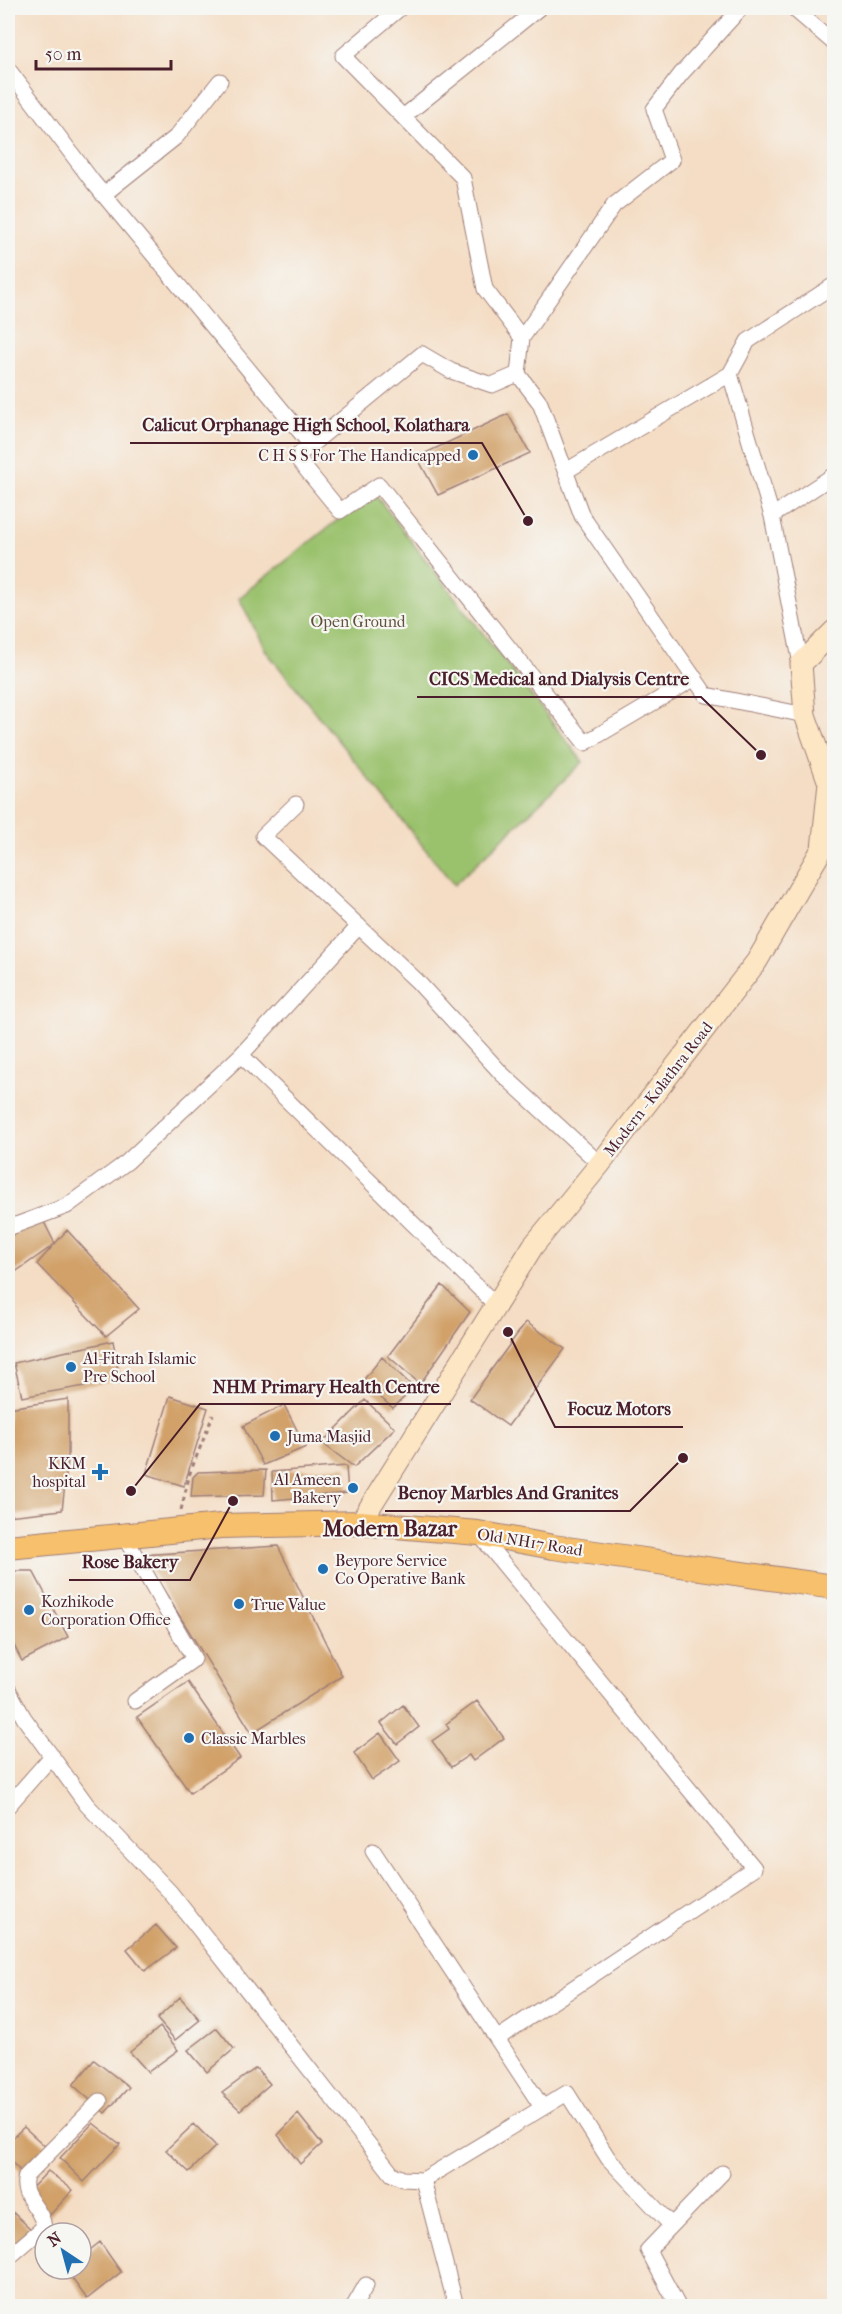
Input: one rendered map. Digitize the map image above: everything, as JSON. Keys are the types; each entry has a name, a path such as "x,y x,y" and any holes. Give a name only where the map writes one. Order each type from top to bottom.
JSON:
{"main road":[{"path":"801,664 834,631"},
{"name":"Modern - Kolathra Road","path":"360,1523 533,1246 600,1164 757,961 822,849 829,783 805,715 801,664"},
{"name":"Old NH17 Road","path":"8,1547 176,1529 360,1523 478,1533 553,1547 834,1587"}],"street":[{"path":"400,8 343,56 463,178 485,289 522,338"},
{"path":"403,117 539,8"},
{"path":"741,8 681,74 654,109 672,160 614,205 522,338 518,374 540,403 582,516 706,695 805,715"},
{"path":"793,8 834,43"},
{"path":"8,69 104,195 310,445"},
{"path":"104,195 176,137 220,81"},
{"path":"566,471 730,374 748,341 834,285"},
{"path":"518,374 492,385 450,371 422,354 296,457 340,511 379,485 585,743 695,678"},
{"path":"730,374 772,516 801,664"},
{"path":"772,516 834,475"},
{"path":"296,804 263,836 417,981 501,1074 600,1164"},
{"path":"8,1228 67,1206 127,1162 241,1055 358,926"},
{"path":"241,1055 496,1305"},
{"path":"478,1533 754,1868 498,2038"},
{"path":"123,1534 194,1659 135,1701"},
{"path":"8,1689 87,1805 170,1892 392,2174 403,2179 423,2180 567,2093 608,2158 671,2226"},
{"path":"8,1806 52,1756"},
{"path":"373,1851 542,2107"},
{"path":"8,2258 44,2227 43,2217 26,2194 23,2185 26,2176 100,2101"},
{"path":"678,2307 648,2250 722,2173"},
{"path":"423,2180 456,2307"},
{"path":"354,2307 366,2285"}],"path":[{"path":"176,1529 190,1473 213,1415"}],"green space":[{"name":"Open Ground","path":"373,492 583,762 454,885 266,651 239,598"}],"building":[{"name":"C H S S For The Handicapped","path":"508,414 530,453 438,495 417,457"},
{"path":"41,1216 55,1244 8,1277 8,1238"},
{"path":"67,1230 139,1309 106,1336 37,1264"},
{"path":"442,1285 470,1312 420,1384 388,1356"},
{"path":"526,1322 565,1349 508,1426 470,1399"},
{"path":"113,1341 120,1380 22,1397 14,1363"},
{"path":"382,1357 414,1388 393,1408 362,1382"},
{"path":"170,1396 208,1408 184,1486 146,1474"},
{"path":"68,1399 68,1459 62,1510 8,1516 8,1408"},
{"path":"365,1400 395,1428 354,1467 322,1443"},
{"name":"Juma Masjid","path":"284,1405 306,1447 263,1465 243,1426"},
{"path":"346,1466 348,1493 273,1500 272,1472"},
{"path":"266,1470 264,1495 191,1497 193,1477 198,1472"},
{"name":"True Value","path":"278,1546 342,1676 252,1733 142,1555"},
{"path":"33,1571 68,1637 22,1661 8,1634 8,1573"},
{"name":"Classic Marbles","path":"188,1682 240,1758 190,1793 137,1717"},
{"path":"477,1701 504,1738 473,1761 469,1755 451,1767 432,1741 449,1729 446,1724"},
{"path":"403,1705 419,1727 397,1744 381,1723"},
{"path":"380,1733 400,1761 372,1780 354,1753"},
{"path":"156,1925 176,1948 145,1971 127,1949"},
{"path":"180,1997 200,2020 175,2040 157,2019"},
{"path":"160,2027 178,2050 148,2072 130,2052"},
{"path":"217,2028 234,2049 207,2072 188,2050"},
{"path":"94,2060 129,2087 105,2113 73,2085"},
{"path":"256,2068 270,2084 240,2110 222,2093"},
{"path":"298,2114 322,2144 300,2164 278,2135"},
{"path":"93,2123 120,2144 84,2182 60,2158"},
{"path":"194,2124 216,2146 189,2172 166,2150"},
{"path":"24,2127 47,2148 21,2172 8,2158 8,2142"},
{"path":"48,2171 73,2190 50,2215 25,2195"},
{"path":"8,2208 32,2230 13,2252 8,2247"},
{"path":"100,2242 121,2272 87,2299 74,2281 93,2281 93,2248"}],"place":[{"name":"C H S S For The Handicapped","path":"473,455"},
{"name":"Calicut Orphanage High School, Kolathara","path":"528,521"},
{"name":"CICS Medical and Dialysis Centre","path":"761,755"},
{"name":"Focuz Motors","path":"508,1332"},
{"name":"Al-Fitrah Islamic Pre School","path":"71,1367"},
{"name":"Juma Masjid","path":"275,1436"},
{"name":"Benoy Marbles And Granites","path":"683,1458"},
{"name":"KKM hospital","path":"100,1472"},
{"name":"Al Ameen Bakery","path":"353,1488"},
{"name":"NHM Primary Health Centre","path":"131,1491"},
{"name":"Rose Bakery","path":"233,1501"},
{"name":"Beypore Service Co Operative Bank","path":"323,1569"},
{"name":"True Value","path":"239,1604"},
{"name":"Kozhikode Corporation Office","path":"29,1610"},
{"name":"Classic Marbles","path":"189,1738"}],"district":[{"name":"Modern Bazar","path":"390,1529"}]}
